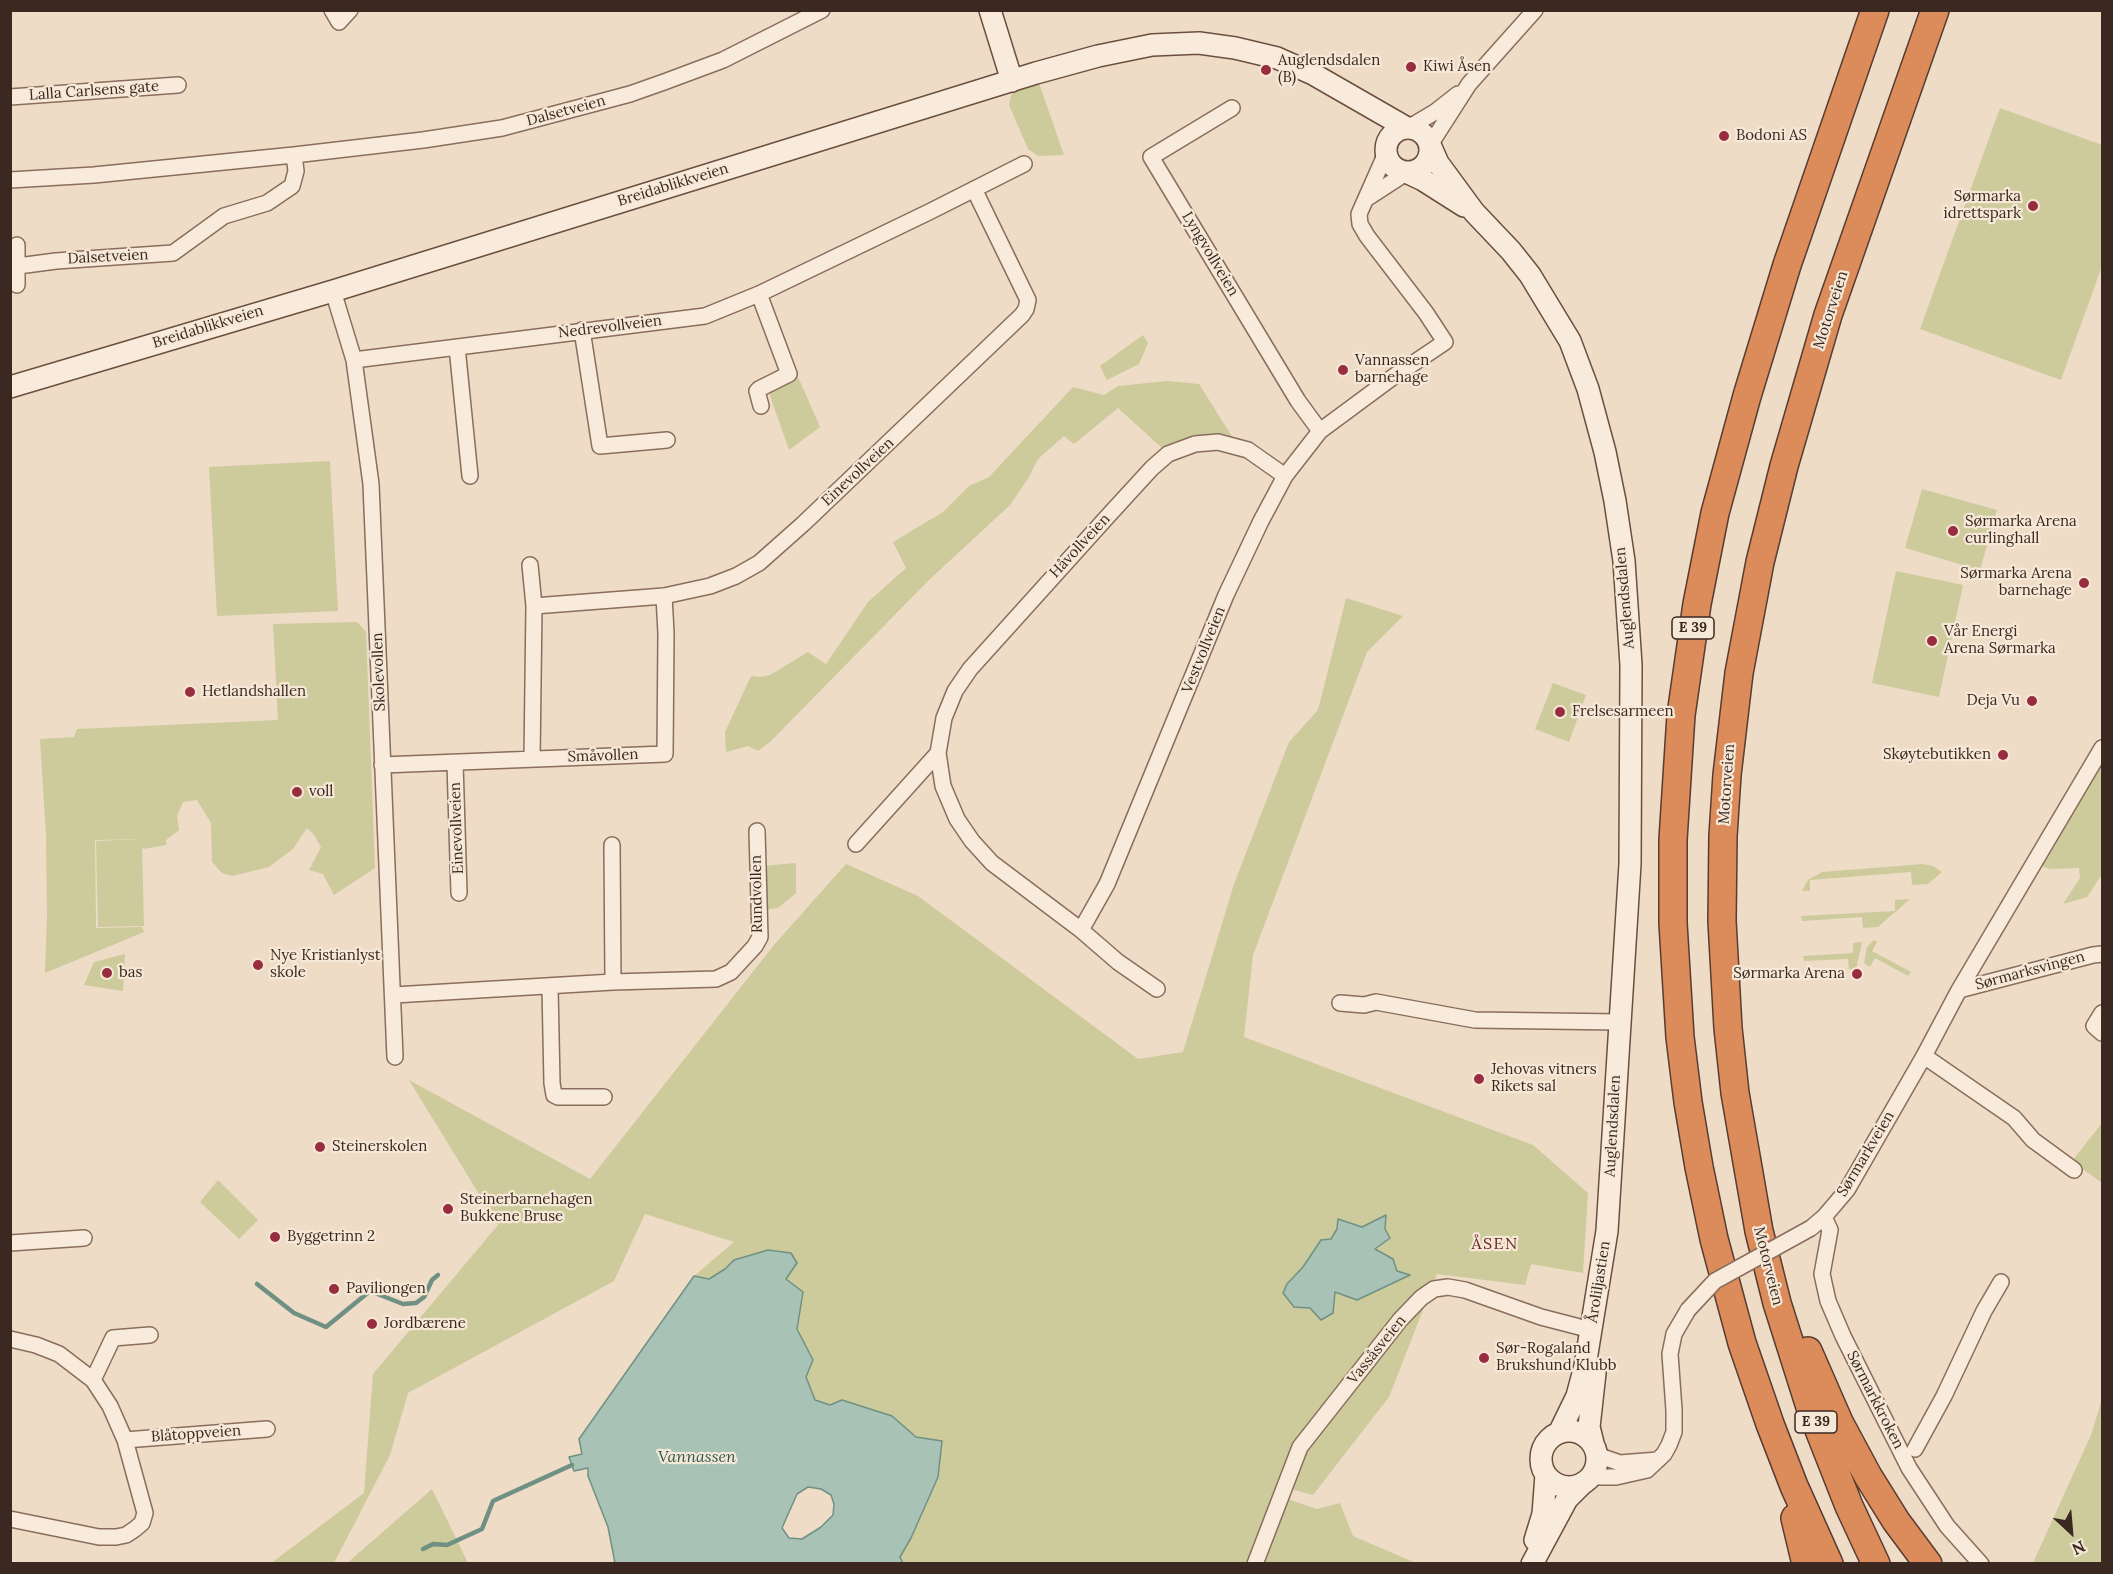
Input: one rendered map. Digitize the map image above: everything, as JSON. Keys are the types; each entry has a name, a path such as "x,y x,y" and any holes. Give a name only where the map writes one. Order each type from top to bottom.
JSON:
{"highway":[{"name":"E 39","path":"1829,1563 1777,1444 1742,1343 1714,1239 1688,1102 1679,1026 1673,923 1673,840 1681,714 1697,604 1714,513 1787,265 1875,10"},
{"name":"Motorveien","path":"1876,1563 1849,1506 1806,1397 1777,1303 1750,1185 1731,1050 1722,921 1723,836 1726,786 1739,673 1760,562 1784,466 1825,326 1935,10"},
{"name":"E 39","path":"1750,1185 1774,1238 1810,1357 1839,1422 1881,1497 1928,1563"},
{"name":"E 39","path":"1777,1444 1806,1563"}],"main road":[{"path":"990,10 1012,81"},
{"name":"Breidablikkveien","path":"10,387 333,291 1012,81 1098,56 1152,45 1199,43 1235,48 1277,58 1337,88 1408,128"},
{"name":"Breidablikkveien","path":"1337,88 1381,135 1386,152"},
{"path":"1408,128 1418,130 1426,136 1431,146 1429,160 1420,170 1407,173 1397,170 1389,163 1386,152 1388,140 1396,131 1408,128"},
{"name":"Auglendsdalen","path":"1431,146 1438,163 1474,212 1530,275 1570,341 1588,389 1615,501 1628,611 1632,748 1630,864 1607,1231"},
{"name":"Auglendsdalen","path":"1407,173 1423,180 1474,212"},
{"name":"Åroliljastien","path":"1559,1433 1577,1396 1586,1366 1607,1231"},
{"name":"Åroliljastien","path":"1595,1449 1589,1427 1610,1258 1607,1231"},
{"path":"1536,1552 1567,1499 1587,1480 1597,1463 1595,1449 1586,1437 1578,1432 1559,1433 1551,1438 1541,1455 1546,1474 1553,1482 1563,1486 1573,1487 1587,1480"},
{"path":"1536,1552 1546,1474"}],"street":[{"name":"Dalsetveien","path":"10,180 94,175 294,155 502,128 630,94 723,60 822,10"},
{"path":"1408,128 1435,112 1469,84 1535,10"},
{"path":"1431,146 1469,84"},
{"name":"Lalla Carlsens gate","path":"10,97 178,85"},
{"name":"Lyngvollveien","path":"1232,108 1151,157 1298,400 1320,432"},
{"path":"1364,201 1386,152"},
{"name":"Dalsetveien","path":"18,266 56,261 173,253 224,216 267,203 292,186 296,171 294,155"},
{"name":"Nedrevollveien","path":"354,360 705,316 759,294 1024,164"},
{"path":"1364,201 1407,173"},
{"name":"Einevollveien","path":"534,606 664,596 710,586 736,576 759,563 803,524 1026,309 1028,300 974,189"},
{"name":"Vestvollveien","path":"1081,930 1107,884 1226,595 1285,476 1320,432 1393,377 1445,342 1363,230 1359,214 1364,201"},
{"path":"17,245 17,285"},
{"name":"Skolevollen","path":"333,291 354,360 371,484 395,1057"},
{"path":"759,294 789,374 757,391 761,406"},
{"path":"582,330 600,446 666,440"},
{"path":"457,347 470,476"},
{"name":"Håvollveien","path":"1081,930 992,863 972,841 957,819 943,786 938,753 944,718 955,691 970,669 1152,468 1168,454 1195,444 1218,442 1248,450 1285,476"},
{"path":"530,565 534,606 532,758"},
{"name":"Småvollen","path":"382,765 665,754 664,596"},
{"name":"Sørmarkveien","path":"1658,1460 1670,1445 1674,1432 1670,1354 1674,1334 1688,1310 1715,1281 1811,1228 1824,1217 1847,1190 1959,990 2103,747"},
{"path":"856,844 938,753"},
{"name":"Einevollveien","path":"455,763 459,893"},
{"name":"Rundvollen","path":"394,994 716,979 731,972 760,937 757,831"},
{"path":"612,844 614,982"},
{"path":"1081,930 1118,962 1157,988"},
{"name":"Sørmarksvingen","path":"1959,990 2103,954"},
{"path":"550,987 554,1095 558,1098 604,1097"},
{"path":"1340,1003 1364,1005 1376,1002 1475,1020 1619,1022"},
{"path":"2103,1012 2094,1026 2103,1033"},
{"path":"1924,1056 2014,1118 2033,1140 2074,1170"},
{"name":"Sørmarkkroken","path":"1824,1217 1830,1230 1822,1274 1828,1300 1843,1336 1909,1468 1947,1526 1981,1563"},
{"path":"10,1243 84,1238"},
{"path":"1916,1449 2001,1282"},
{"name":"Vassåsveien","path":"1255,1563 1300,1448 1400,1320 1421,1298 1434,1289 1448,1287 1465,1290 1541,1317 1592,1330"},
{"path":"93,1380 113,1338 150,1335"},
{"path":"10,1339 36,1345 59,1354 93,1380 110,1406 124,1440 145,1513 142,1522 126,1535 116,1538 99,1537 10,1519"},
{"name":"Blåtoppveien","path":"124,1440 267,1429"},
{"path":"1595,1449 1620,1463 1658,1460"},
{"path":"1587,1480 1616,1477 1647,1470 1658,1460"}],"shaded area":[{"path":"1039,83 1064,155 1038,156 1028,149 1009,105 1011,95 1016,89"},
{"name":"Sørmarka idrettspark","path":"2000,108 2102,145 2102,266 2061,380 1920,329"},
{"path":"1143,335 1148,343 1139,364 1107,380 1100,366"},
{"path":"798,377 820,427 789,450 768,390"},
{"path":"1167,381 1199,384 1233,438 1220,435 1194,436 1162,448 1118,408 1074,444 1064,436 1038,459 1010,505 929,580 770,742 758,751 748,746 726,752 725,732 751,676 770,675 808,652 826,664 868,602 906,568 893,542 943,512 969,486 989,477 1073,387 1104,395 1118,386"},
{"path":"330,461 338,611 217,616 209,467"},
{"path":"1922,489 1997,510 1980,570 1905,548"},
{"path":"1896,571 1963,585 1939,697 1872,683"},
{"path":"1346,598 1403,616 1367,652 1253,955 1244,1037 1533,1145 1588,1193 1583,1273 1531,1264 1525,1285 1437,1274 1389,1397 1313,1495 1276,1485 1249,1563 903,1563 900,1558 938,1477 916,1437 892,1416 842,1400 830,1405 815,1400 806,1377 813,1360 797,1329 803,1292 734,1260 709,1279 694,1276 734,1242 645,1214 614,1281 408,1393 390,1455 334,1563 270,1564 364,1493 373,1374 498,1225 409,1080 590,1179 774,945 846,864 918,896 1138,1059 1183,1052 1234,884 1289,742 1318,710","holes":["1362,1227 1375,1249 1397,1271 1409,1276 1335,1291 1322,1320 1287,1284 1303,1267 1321,1240 1331,1239 1337,1229"]},
{"path":"357,622 366,632 375,868 334,895 323,874 309,870 321,847 307,828 293,849 269,867 232,876 222,873 212,862 211,823 197,800 183,802 177,816 179,830 166,840 166,845 143,849 142,845 144,926 98,927 96,841 142,839 95,840 96,928 142,927 144,932 45,973 46,835 40,739 74,737 77,729 278,720 273,624"},
{"name":"Frelsesarmeen","path":"1553,683 1586,695 1569,742 1535,729"},
{"path":"2102,760 2102,874 2087,897 2063,904 2080,878 2079,868 2050,869 2039,865"},
{"path":"796,863 796,893 778,908 763,910 761,866"},
{"path":"1923,864 1933,866 1942,872 1928,884 1912,885 1911,872 1810,880 1810,891 1802,891 1808,880 1822,872"},
{"path":"1910,899 1878,927 1863,928 1862,917 1802,921 1801,916 1895,911 1895,900"},
{"path":"1874,940 1877,942 1872,951 1911,972 1908,976 1875,958 1870,967 1864,963 1867,947"},
{"path":"1862,942 1856,969 1849,969 1848,959 1804,961 1803,956 1853,953 1853,943"},
{"name":"bas","path":"125,954 123,991 84,985 94,962"},
{"path":"2102,1123 2102,1183 2072,1161"},
{"path":"218,1180 258,1220 239,1239 200,1202"},
{"path":"2102,1399 2102,1563 2033,1563 2091,1435"},
{"path":"432,1489 468,1563 346,1564"},
{"path":"1288,1499 1317,1509 1340,1503 1353,1536 1416,1563 1265,1563"}],"water":[{"path":"1386,1215 1385,1229 1390,1238 1375,1249 1393,1259 1397,1271 1410,1275 1357,1300 1335,1292 1333,1313 1321,1320 1310,1308 1294,1307 1283,1293 1287,1284 1303,1267 1321,1240 1331,1239 1337,1229 1338,1219 1362,1227"},
{"name":"Vannassen","path":"768,1250 791,1253 797,1263 786,1279 803,1292 797,1329 813,1360 806,1377 815,1400 830,1405 842,1400 892,1416 916,1437 942,1441 938,1477 900,1557 903,1563 615,1563 608,1527 588,1476 588,1468 574,1471 569,1457 582,1454 579,1439 694,1276 709,1279 734,1260","holes":["808,1487 821,1489 831,1495 834,1504 833,1515 821,1527 802,1539 789,1538 782,1528 797,1494"]}],"waterway":[{"path":"257,1284 294,1313 326,1327 370,1291 403,1304 416,1303 424,1297 432,1280 438,1275"},
{"path":"423,1549 433,1544 447,1545 482,1529 493,1501 572,1465"}],"place":[{"name":"Kiwi Åsen","path":"1411,67"},
{"name":"Auglendsdalen (B)","path":"1266,70"},
{"name":"Bodoni AS","path":"1724,136"},
{"name":"Sørmarka idrettspark","path":"2033,206"},
{"name":"Vannassen barnehage","path":"1343,370"},
{"name":"Sørmarka Arena curlinghall","path":"1953,531"},
{"name":"Sørmarka Arena barnehage","path":"2084,583"},
{"name":"Vår Energi Arena Sørmarka","path":"1932,641"},
{"name":"Hetlandshallen","path":"190,692"},
{"name":"Deja Vu","path":"2032,701"},
{"name":"Frelsesarmeen","path":"1560,712"},
{"name":"Skøytebutikken","path":"2003,755"},
{"name":"voll","path":"297,792"},
{"name":"Nye Kristianlyst skole","path":"258,965"},
{"name":"bas","path":"107,973"},
{"name":"Sørmarka Arena","path":"1857,974"},
{"name":"Jehovas vitners Rikets sal","path":"1479,1079"},
{"name":"Steinerskolen","path":"320,1147"},
{"name":"Steinerbarnehagen Bukkene Bruse","path":"448,1209"},
{"name":"Byggetrinn 2","path":"275,1237"},
{"name":"Paviliongen","path":"334,1289"},
{"name":"Jordbærene","path":"372,1324"},
{"name":"Sør-Rogaland Brukshund Klubb","path":"1484,1358"}],"district":[{"name":"ÅSEN","path":"1495,1244"}]}
